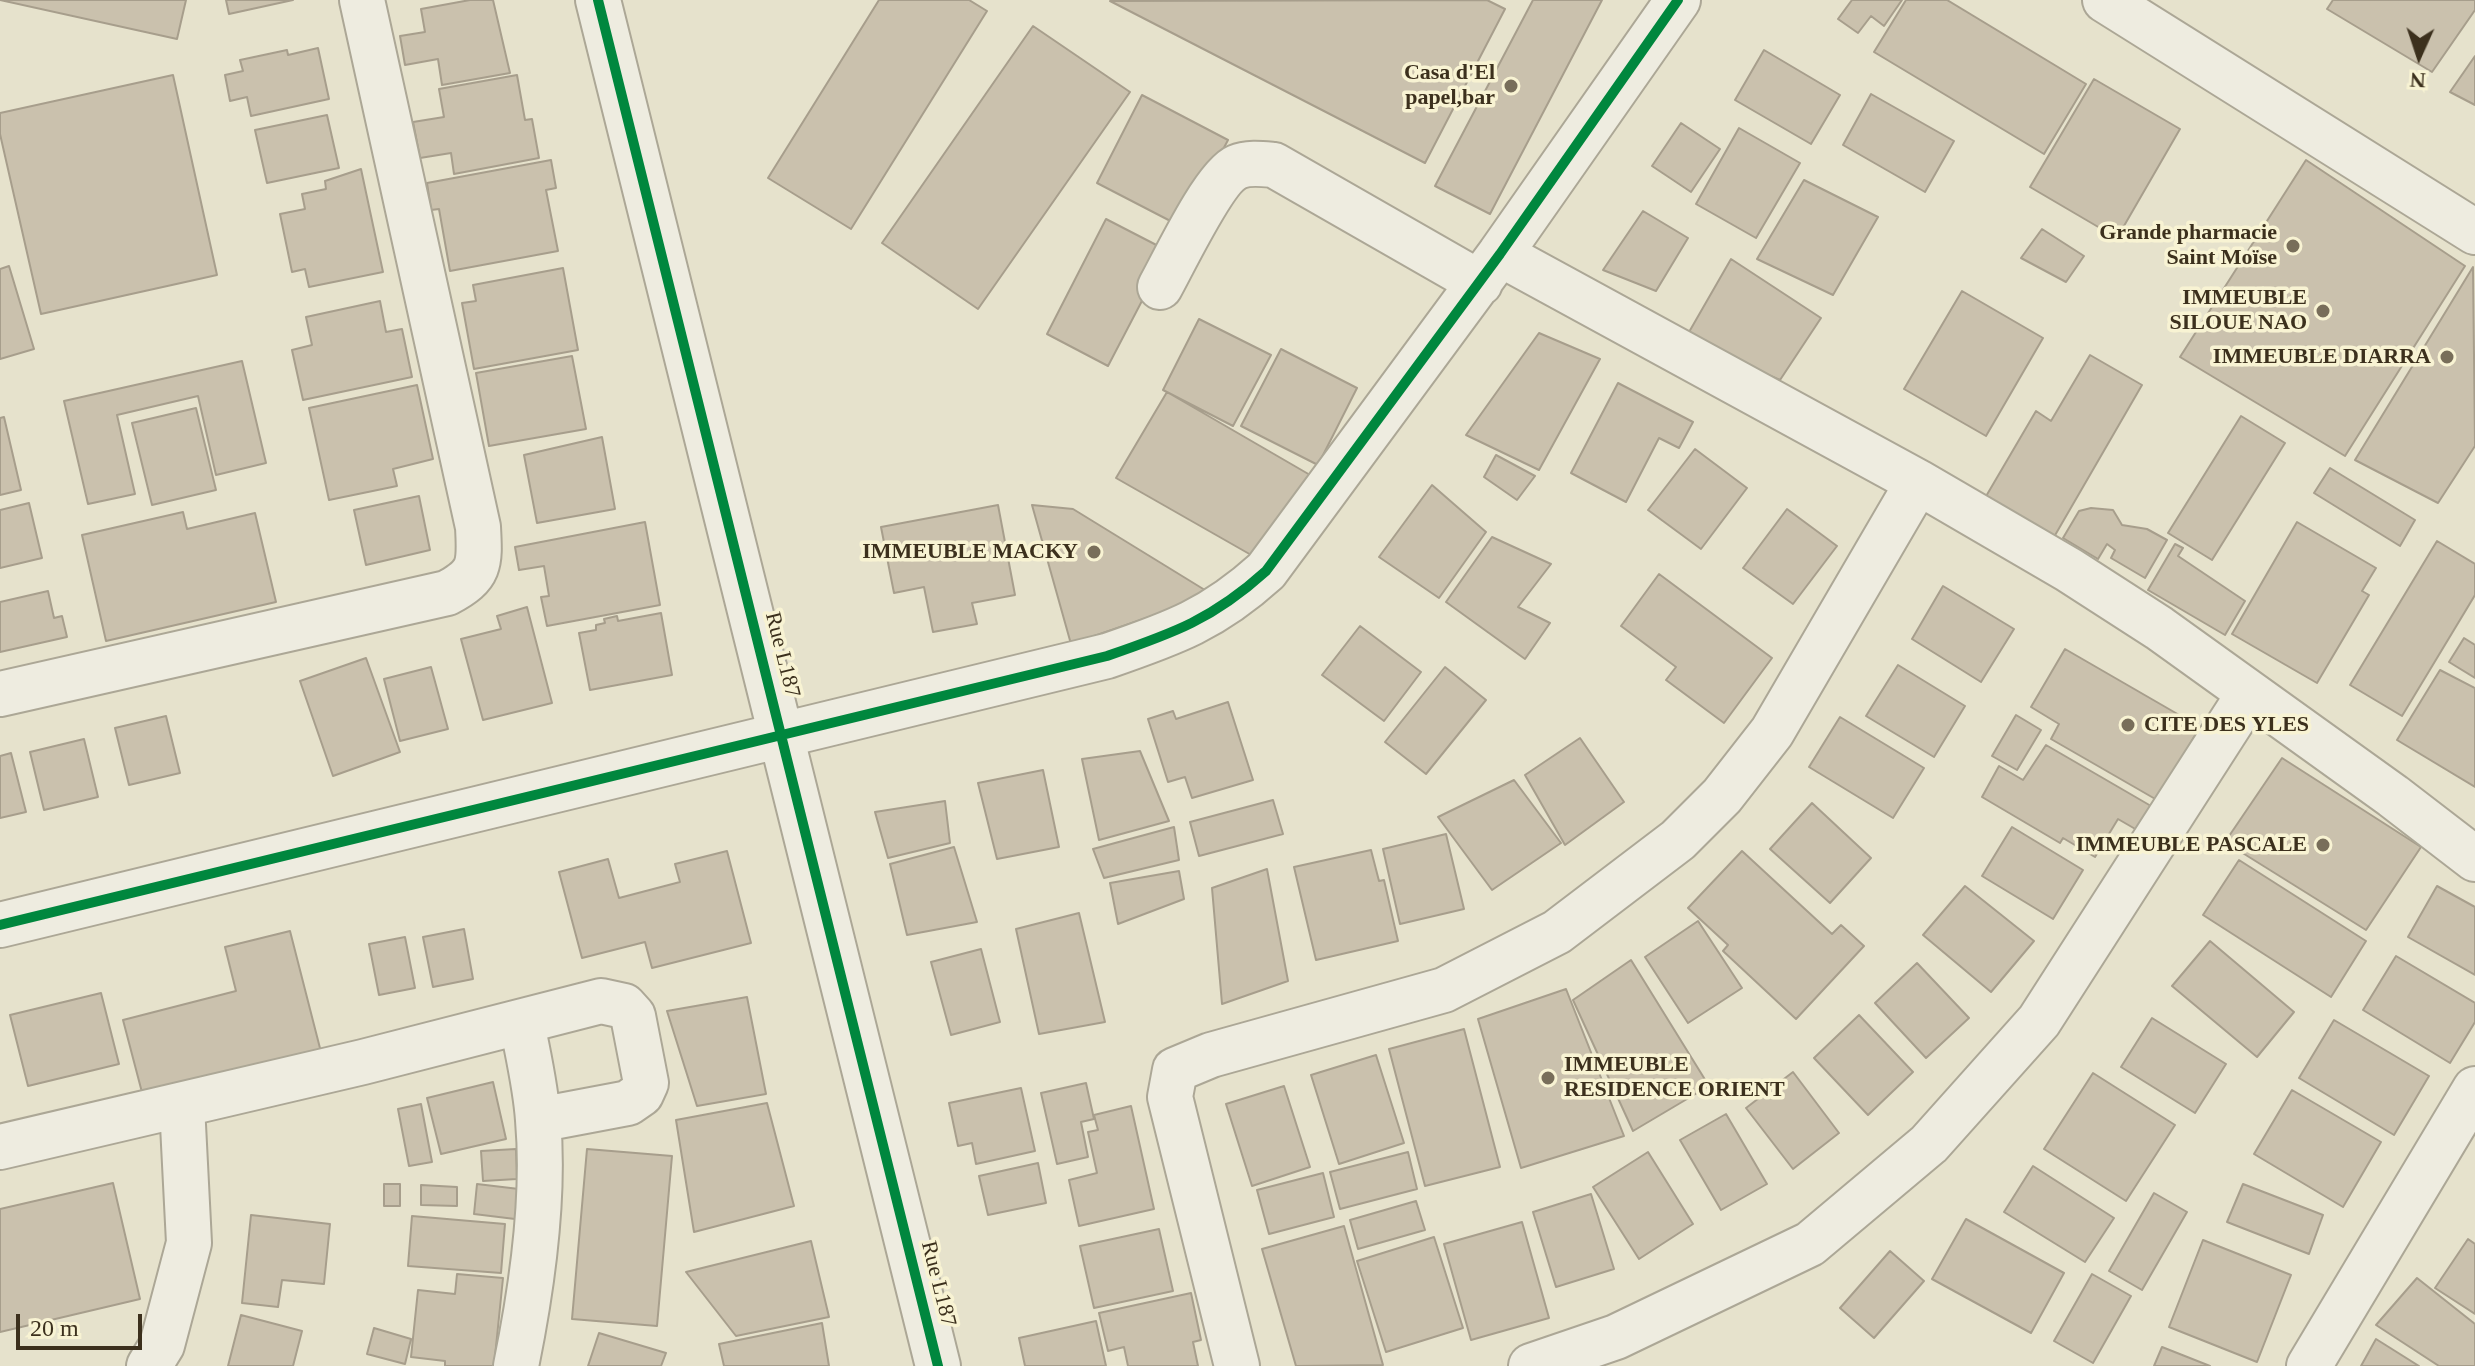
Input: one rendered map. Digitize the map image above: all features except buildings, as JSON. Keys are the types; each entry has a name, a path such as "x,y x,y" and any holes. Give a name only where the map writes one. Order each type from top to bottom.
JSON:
{"street":[{"path":"0,694 447,593 466,583 477,568 478,527 362,0"},
{"name":"Rue L187","path":"598,0 938,1366"},
{"path":"0,925 1107,656 1173,634 1230,604 1266,571 1490,269 1678,0"},
{"path":"2105,0 2475,232"},
{"path":"1160,287 1220,181 1237,167 1274,165 1918,482 2159,628 2393,796 2475,859"},
{"path":"1237,1366 1170,1097 1175,1070 1211,1055 1444,990 1557,932 1678,840 1722,796 1772,732 1918,482"},
{"path":"1531,1366 1616,1337 1810,1244 1929,1144 2039,1021 2249,694"},
{"path":"0,1147 522,1023 601,1001 624,1006 633,1016 646,1083 641,1094 628,1103 538,1120"},
{"path":"516,1366 534,1237 538,1120 522,1023"},
{"path":"2309,1366 2475,1089"},
{"path":"149,1366 162,1345 189,1243 182,1105"}],"cycle path":[{"path":"598,0 938,1366"},
{"path":"0,925 1107,656 1192,623 1228,601 1266,571 1500,254 1678,0"}],"place":[{"name":"Casa d'El papel,bar","path":"1511,86"},
{"name":"Grande pharmacie Saint Moïse","path":"2293,246"},
{"name":"IMMEUBLE SILOUE NAO","path":"2323,311"},
{"name":"IMMEUBLE DIARRA","path":"2447,357"},
{"name":"IMMEUBLE MACKY","path":"1094,552"},
{"name":"CITE DES YLES","path":"2128,725"},
{"name":"IMMEUBLE PASCALE","path":"2323,845"},
{"name":"IMMEUBLE RESIDENCE ORIENT","path":"1548,1078"}]}
